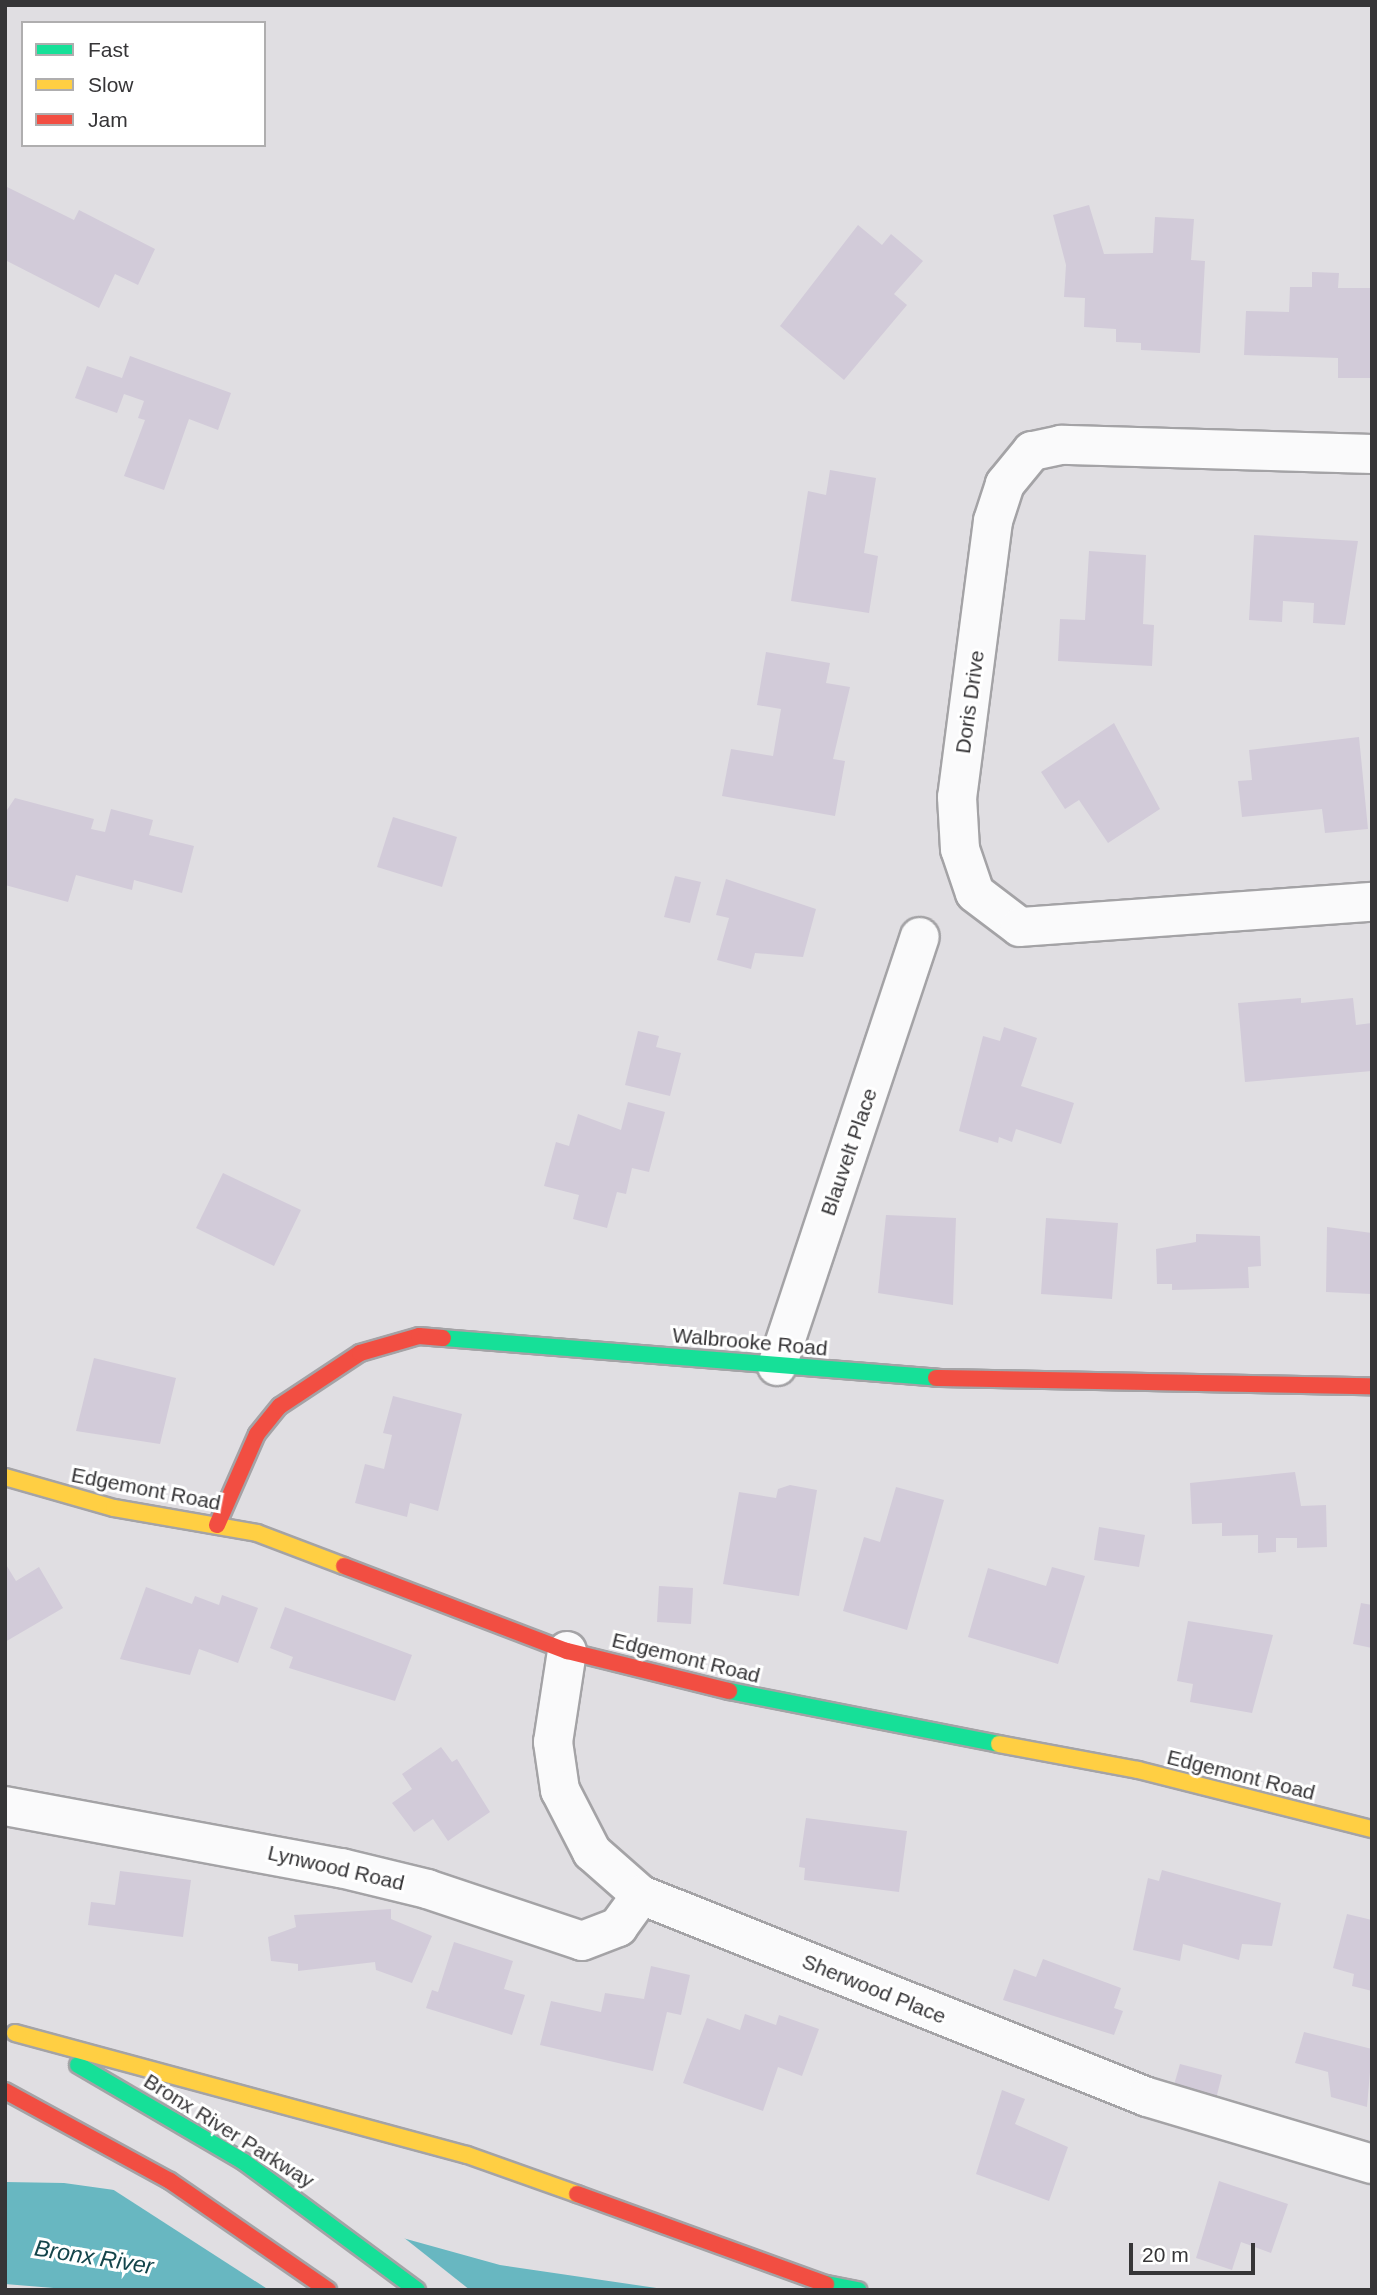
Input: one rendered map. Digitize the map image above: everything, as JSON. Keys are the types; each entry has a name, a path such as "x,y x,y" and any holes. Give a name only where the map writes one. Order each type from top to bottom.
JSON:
{"main road":[{"name":"Walbrooke Road","path":"217,1525 268,1419 310,1381 381,1344 419,1336 466,1337 777,1366 1005,1381 1372,1386"},
{"name":"Edgemont Road","path":"5,1477 114,1508 267,1536 567,1651 787,1705 1138,1770 1372,1829"},
{"name":"Bronx River Parkway","path":"10,2031 58,2055 244,2162 417,2290"},
{"path":"10,2031 467,2155 826,2284 858,2290"},
{"path":"5,2091 170,2181 328,2290"}],"street":[{"name":"Doris Drive","path":"1372,454 1061,445 1032,451 1005,484 993,521 957,797 960,849 975,893 1020,927 1372,902"},
{"name":"Blauvelt Place","path":"777,1366 920,937"},
{"name":"Sherwood Place","path":"567,1651 553,1742 560,1790 585,1842 641,1895 1135,2092 1372,2164"},
{"name":"Lynwood Road","path":"5,1806 341,1868 427,1889 582,1941 618,1927 641,1895"}],"water":[{"name":"Bronx River","path":"5,2182 64,2183 345,2222 500,2265 670,2290 78,2290 5,2284"}],"pier":[{"path":"106,2185 346,2218 398,2233 470,2290 269,2290"}],"building":[{"path":"5,186 74,220 79,210 155,249 138,285 115,274 99,308 5,260"},
{"path":"1089,205 1104,254 1153,253 1155,217 1194,219 1191,260 1205,261 1200,353 1141,350 1141,343 1116,342 1116,329 1084,327 1085,298 1064,297 1066,265 1053,215"},
{"path":"858,225 882,245 891,234 923,261 894,294 907,305 844,380 780,326"},
{"path":"1312,272 1339,273 1338,288 1372,288 1372,378 1338,378 1338,358 1244,355 1246,311 1289,312 1290,287 1312,287"},
{"path":"130,356 231,393 218,430 189,419 164,490 124,476 145,420 138,418 144,401 124,394 117,413 75,398 87,366 122,378"},
{"path":"830,470 876,478 864,553 878,556 869,613 791,601 808,491 826,495"},
{"path":"1254,535 1358,541 1345,625 1313,623 1314,603 1283,601 1282,622 1249,620"},
{"path":"1089,551 1146,555 1143,624 1154,625 1152,666 1058,661 1060,619 1085,620"},
{"path":"766,652 830,663 826,683 850,687 833,759 845,761 835,816 722,796 731,749 773,756 781,709 757,705"},
{"path":"1114,723 1160,809 1108,843 1079,800 1065,809 1041,772"},
{"path":"1359,737 1368,829 1325,833 1322,809 1242,817 1238,781 1252,780 1249,750"},
{"path":"15,798 94,819 91,829 105,832 111,809 153,820 149,835 194,846 182,893 134,880 132,890 76,875 68,902 5,885 5,813"},
{"path":"393,817 457,837 442,887 377,867"},
{"path":"675,876 701,882 690,923 664,917"},
{"path":"726,879 816,909 803,957 755,953 751,969 717,960 729,918 716,915"},
{"path":"1301,998 1301,1003 1353,998 1356,1025 1372,1023 1372,1071 1245,1082 1238,1003"},
{"path":"1004,1027 1037,1038 1021,1086 1074,1103 1061,1144 1016,1129 1012,1142 999,1137 998,1143 959,1131 983,1036 1000,1041"},
{"path":"638,1031 659,1036 656,1047 681,1053 670,1096 625,1085"},
{"path":"628,1102 665,1112 649,1172 632,1168 626,1194 617,1192 607,1228 573,1219 579,1195 544,1186 556,1142 569,1146 578,1114 621,1130"},
{"path":"223,1173 301,1210 274,1266 196,1228"},
{"path":"886,1215 956,1218 953,1305 878,1293"},
{"path":"1046,1218 1118,1223 1112,1299 1041,1294"},
{"path":"1327,1227 1372,1233 1372,1294 1326,1292"},
{"path":"1196,1234 1260,1236 1261,1266 1248,1267 1249,1288 1172,1290 1172,1284 1157,1284 1156,1249 1196,1242"},
{"path":"94,1358 176,1378 160,1444 76,1431"},
{"path":"393,1396 462,1414 438,1511 410,1503 407,1517 355,1503 365,1464 384,1469 392,1435 383,1433"},
{"path":"1295,1472 1301,1506 1326,1505 1327,1547 1297,1548 1297,1538 1276,1538 1276,1552 1258,1553 1258,1535 1222,1536 1222,1523 1192,1524 1190,1483"},
{"path":"790,1485 817,1490 799,1596 723,1584 739,1492 776,1498 778,1489"},
{"path":"896,1487 944,1500 907,1630 843,1611 864,1537 880,1542"},
{"path":"1099,1527 1145,1535 1139,1567 1094,1560"},
{"path":"5,1563 16,1581 39,1567 63,1608 5,1642"},
{"path":"1052,1567 1085,1576 1058,1664 968,1637 988,1568 1046,1586"},
{"path":"659,1586 693,1588 691,1624 657,1622"},
{"path":"146,1587 192,1604 195,1596 219,1605 222,1595 258,1608 238,1663 199,1649 190,1675 120,1659"},
{"path":"1361,1603 1372,1605 1372,1648 1353,1644"},
{"path":"285,1607 412,1655 395,1701 289,1668 293,1657 270,1648"},
{"path":"1188,1621 1273,1635 1252,1713 1190,1702 1193,1684 1177,1681"},
{"path":"441,1747 452,1762 457,1759 490,1812 448,1841 433,1819 414,1832 392,1803 412,1789 402,1774"},
{"path":"806,1818 907,1831 899,1892 804,1880 805,1868 799,1867"},
{"path":"1162,1870 1281,1903 1272,1946 1242,1944 1239,1960 1183,1944 1180,1961 1133,1950 1148,1878 1159,1881"},
{"path":"120,1871 191,1880 183,1937 88,1925 91,1902 115,1905"},
{"path":"391,1909 391,1919 432,1936 412,1983 376,1970 375,1962 298,1971 298,1964 271,1961 268,1937 296,1927 294,1915"},
{"path":"1347,1914 1372,1920 1372,1991 1352,1986 1354,1974 1333,1968"},
{"path":"454,1942 513,1961 504,1989 525,1995 512,2035 426,2008 432,1990 438,1992"},
{"path":"1043,1959 1121,1988 1114,2008 1123,2011 1114,2035 1003,2000 1014,1969 1036,1977"},
{"path":"651,1966 690,1975 681,2015 667,2012 653,2071 540,2045 551,2001 601,2012 605,1993 644,1999"},
{"path":"745,2014 776,2025 779,2015 819,2029 802,2076 778,2067 763,2111 683,2083 707,2018 740,2030"},
{"path":"1304,2032 1372,2049 1367,2107 1331,2097 1328,2072 1295,2063"},
{"path":"1180,2064 1222,2075 1215,2103 1172,2092"},
{"path":"1002,2090 1025,2099 1015,2124 1068,2147 1049,2201 976,2174"},
{"path":"1219,2181 1288,2204 1271,2253 1241,2242 1232,2270 1196,2258"}],"traffic: fast":[{"path":"443,1338 936,1378"},
{"path":"729,1691 999,1744"},
{"path":"78,2065 244,2162 417,2290"},
{"path":"826,2284 858,2290"}],"traffic: slow":[{"path":"5,1477 114,1508 257,1533 344,1566"},
{"path":"999,1744 1138,1770 1372,1829"},
{"path":"15,2033 467,2155 577,2194"}],"traffic: jam":[{"path":"217,1525 257,1434 280,1406 360,1353 419,1336 443,1338"},
{"path":"936,1378 1372,1386"},
{"path":"344,1566 567,1651 729,1691"},
{"path":"5,2091 170,2181 328,2290"},
{"path":"577,2194 826,2284"}]}
